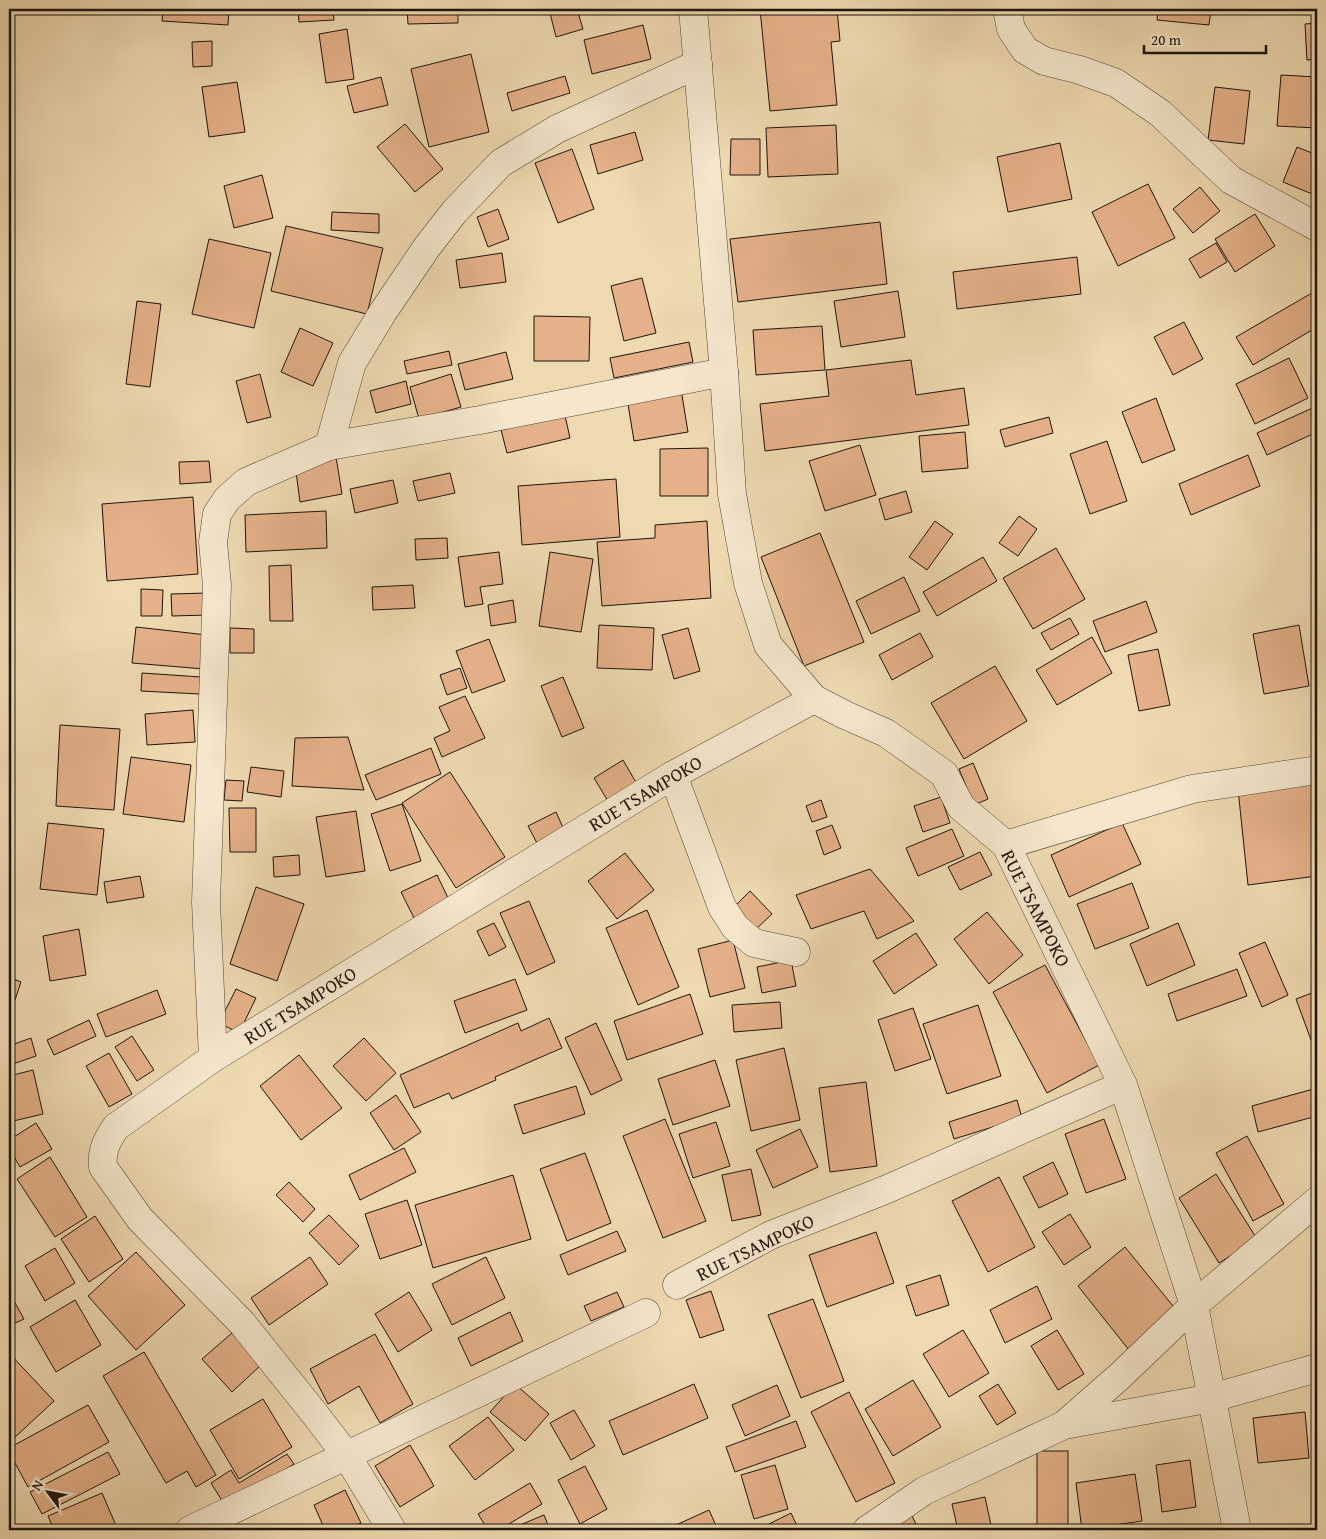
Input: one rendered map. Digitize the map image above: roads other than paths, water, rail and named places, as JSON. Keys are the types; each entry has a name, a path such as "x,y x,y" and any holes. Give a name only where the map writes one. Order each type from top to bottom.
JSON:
{"street":[{"path":"692,9 724,372 732,494 748,583 768,645 814,699"},
{"path":"1007,9 1011,29 1025,50 1044,61 1080,70 1116,83 1160,113 1231,180 1317,227"},
{"path":"329,446 352,363 382,312 455,210 501,163 557,129 698,64"},
{"path":"213,1058 206,902 217,585 213,542 217,514 227,499 246,482 329,446 480,420 724,372"},
{"name":"RUE TSAMPOKO","path":"392,1530 347,1456 242,1323 140,1220 103,1167 102,1158 109,1138 116,1127 213,1058 673,775 814,699 886,733 944,774 961,807 1006,845 1123,1085 885,1190 771,1235 677,1286"},
{"path":"1006,845 1192,790 1317,770"},
{"path":"673,775 722,907 735,927 754,943 796,952"},
{"path":"1123,1085 1194,1305 1237,1530"},
{"path":"1064,1425 1121,1375 1194,1305 1317,1201"},
{"path":"190,1530 646,1312"},
{"path":"867,1530 924,1491 1064,1425 1212,1398 1317,1368"}]}
